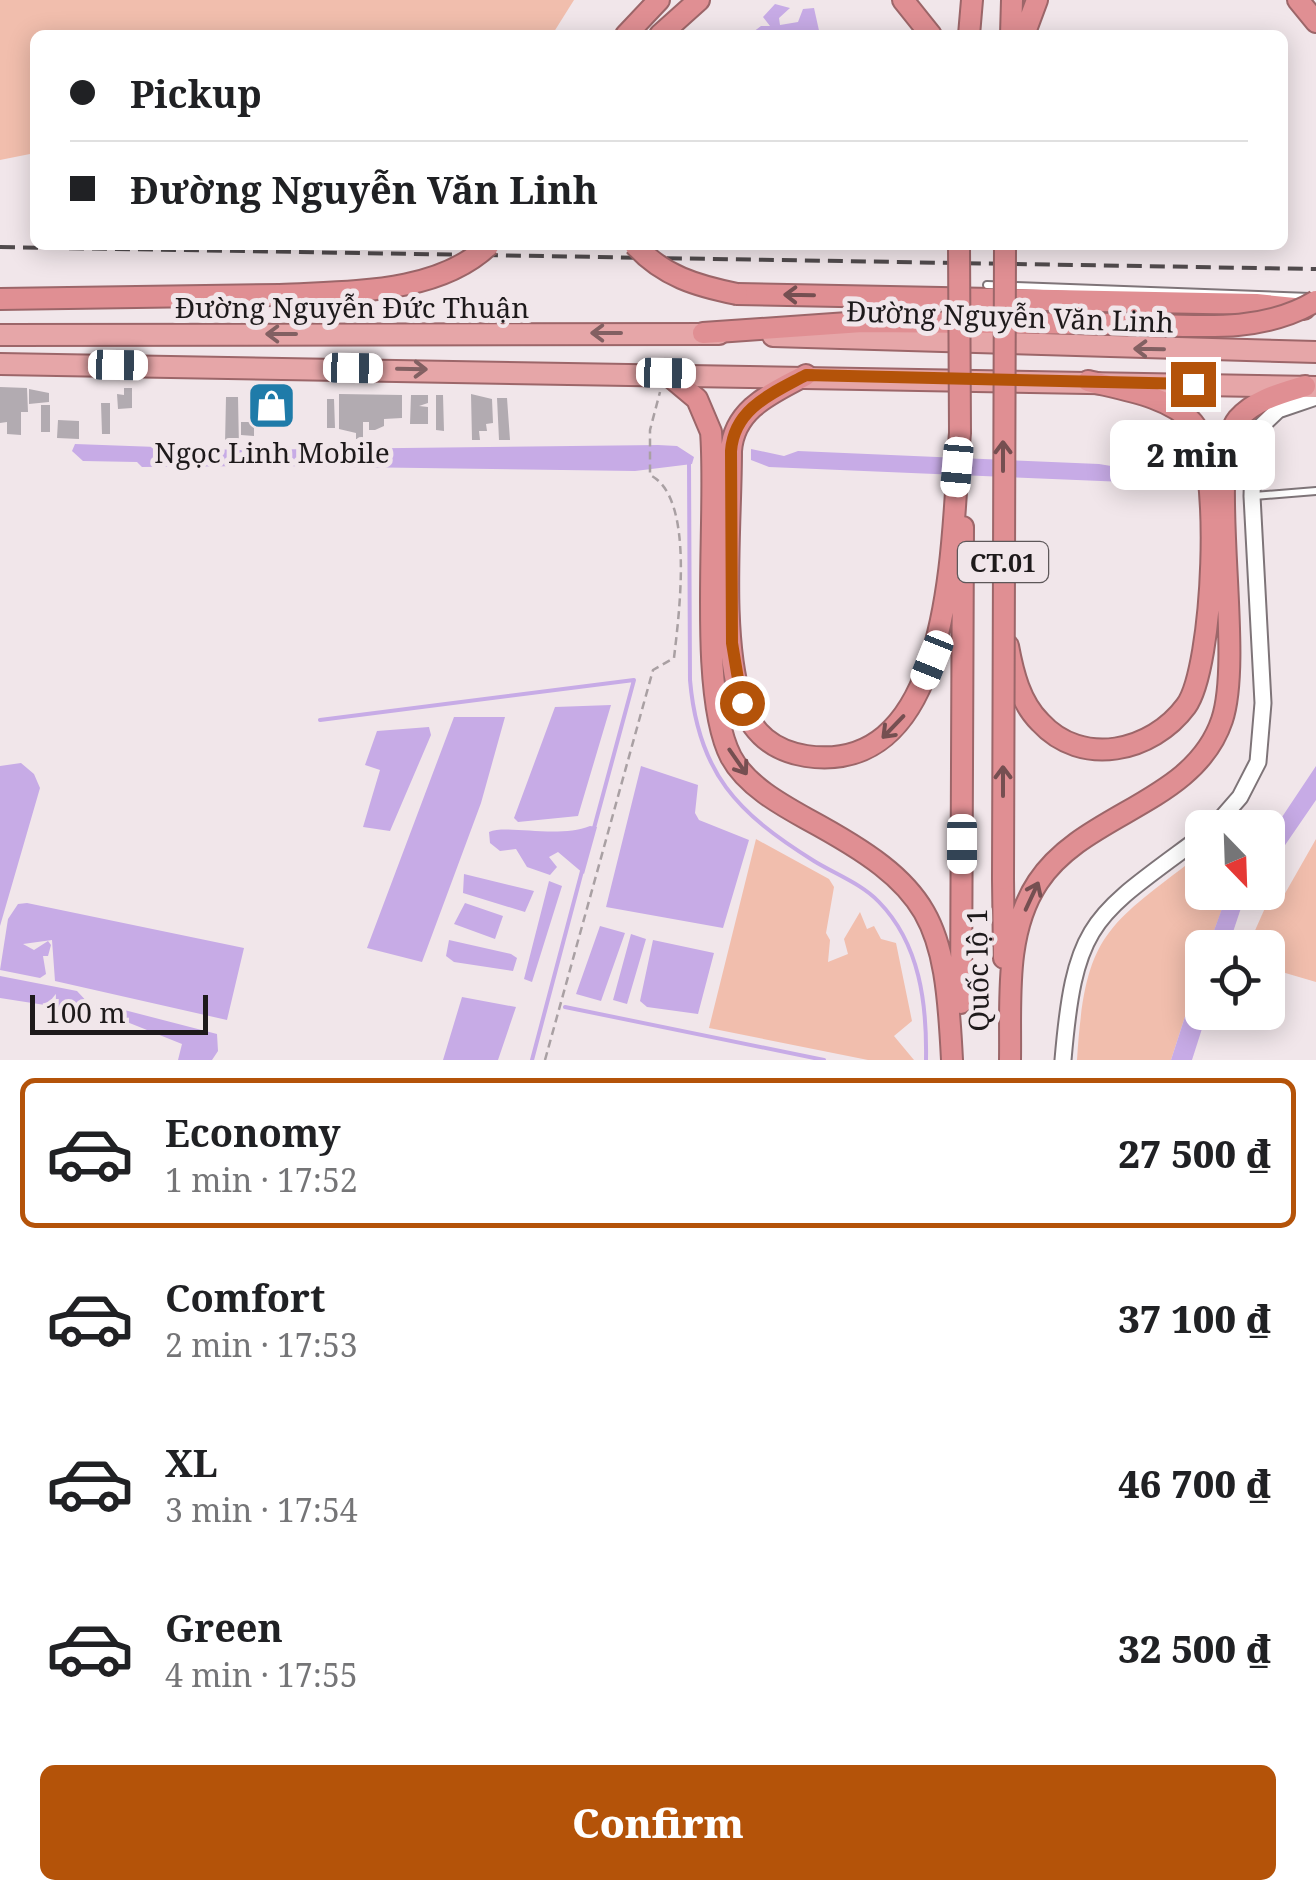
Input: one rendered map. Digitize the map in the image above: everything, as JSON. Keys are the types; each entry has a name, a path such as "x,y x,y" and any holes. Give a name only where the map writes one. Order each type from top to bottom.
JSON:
{"highway":[{"path":"631,30 659,0"},
{"path":"666,30 699,0"},
{"path":"903,0 927,30"},
{"path":"969,30 972,0"},
{"path":"1011,30 1012,0"},
{"path":"1026,30 1036,0"},
{"path":"1298,0 1316,22"},
{"path":"0,299 280,294 419,281 476,258 484,250"},
{"path":"639,250 651,263 673,276 737,294 1256,304 1316,310"},
{"name":"CT.01","path":"958,250 960,433"},
{"name":"CT.01","path":"1003,519 1005,250"},
{"path":"703,333 862,322 1213,326 1267,320 1316,299"},
{"name":"Đường Nguyễn Đức Thuận","path":"0,335 703,333"},
{"name":"Đường Nguyễn Văn Linh","path":"703,333 1316,352"},
{"path":"0,364 806,375 1312,390"},
{"path":"666,373 697,399 710,424 715,685 720,728 732,760 782,806 870,853 918,900 935,932 948,987 952,1060"},
{"path":"806,375 762,400 734,432 732,643 742,703 753,725 783,752 816,757 854,753 879,741 916,698 932,660 944,603 960,433"},
{"path":"1003,519 1008,643 1021,693 1041,724 1064,740 1118,750 1135,746 1168,726 1188,704 1201,674 1210,611 1207,457 1203,437 1188,417 1145,396 1088,381"},
{"path":"1008,1060 1013,950 1037,883 1058,858 1090,833 1176,781 1203,758 1222,722 1231,684 1226,448 1236,421 1265,400 1312,390"},
{"name":"Quốc lộ 1","path":"960,433 960,1060"},
{"name":"Quốc lộ 1","path":"1003,519 1003,879 1008,1060"}],"main road":[{"path":"1229,810 1258,762 1262,665 1252,496 1254,434 1278,410 1312,390"},
{"path":"1225,498 1252,496"},
{"path":"1063,1060 1069,993 1092,927 1138,883 1185,848"}],"lane":[{"path":"988,285 1247,291 1316,299"},
{"path":"1252,496 1316,490"}],"path":[{"path":"544,1060 654,670 674,658 679,616 677,508 662,482 650,475 649,445 666,373"}],"shaded area":[{"path":"0,0 574,0 555,30 30,30 30,154 0,160"},
{"path":"775,4 790,8 779,18 780,25 798,22 803,9 814,8 819,30 756,30 770,26 763,17"},
{"path":"75,444 239,450 658,445 677,446 694,457 692,464 635,471 278,466 271,459 264,466 142,467 137,462 83,461 72,451"},
{"path":"751,449 784,456 798,451 1099,464 1147,472 1145,478 1125,482 769,467 751,460"},
{"path":"611,705 578,816 518,822 514,818 555,707"},
{"path":"454,717 505,717 481,803 422,962 367,948"},
{"path":"429,727 431,735 390,831 363,827 380,770 365,765 377,731"},
{"path":"21,763 34,774 40,788 0,926 0,766"},
{"path":"641,766 698,785 695,813 699,820 749,840 723,928 606,907"},
{"path":"1316,766 1316,800 1285,845 1285,812"},
{"path":"597,827 584,874 558,852 549,857 557,867 550,875 527,867 516,849 500,851 490,843 489,832 497,830 563,831"},
{"path":"756,839 829,879 834,887 826,933 830,940 828,962 848,954 844,939 860,912 867,929 874,926 881,939 896,943 912,1021 894,1036 914,1060 868,1060 709,1028"},
{"path":"1316,839 1316,982 1285,973 1285,930 1255,930 1264,910 1285,910 1285,893"},
{"path":"1185,866 1185,910 1222,910 1214,930 1185,930 1185,1017 1171,1060 1077,1060 1086,984 1095,958 1106,936 1143,899"},
{"path":"464,874 534,891 525,912 463,893"},
{"path":"549,881 562,886 532,982 524,979"},
{"path":"465,903 503,916 495,939 454,924"},
{"path":"18,904 244,948 227,1020 55,981 52,940 23,944 34,950 48,941 51,945 48,956 43,956 46,974 40,978 0,970 8,919"},
{"path":"1221,910 1240,910 1234,930 1214,930"},
{"path":"600,926 625,933 601,1001 576,994"},
{"path":"631,934 646,939 627,1004 613,1000"},
{"path":"449,940 511,954 517,958 513,971 454,962 446,956"},
{"path":"653,940 714,953 698,1014 647,1007 640,1001"},
{"path":"0,976 77,991 91,1006 77,1010 0,998"},
{"path":"462,997 516,1007 498,1060 443,1060"},
{"path":"105,1005 217,1034 218,1051 212,1060 178,1060 182,1044 102,1012"},
{"path":"1185,1017 1185,1030 1202,1030 1192,1060 1171,1060"}],"building":[{"path":"0,387 27,388 28,412 21,412 21,435 7,434 7,422 0,423"},
{"path":"124,388 132,388 132,408 118,409 117,394 124,395"},
{"path":"29,389 49,393 49,402 29,404"},
{"path":"339,394 402,395 402,418 384,419 384,426 375,430 369,430 369,422 363,422 363,439 356,439 356,433 339,429"},
{"path":"471,394 492,399 493,423 486,424 487,431 479,431 480,440 472,440"},
{"path":"411,395 428,395 428,403 419,406 428,407 428,424 410,424"},
{"path":"436,395 443,395 444,431 436,430"},
{"path":"226,397 238,397 239,448 225,444"},
{"path":"497,398 507,398 510,440 499,440"},
{"path":"327,399 334,399 335,428 327,428"},
{"path":"101,403 110,403 110,434 102,434"},
{"path":"41,405 50,405 50,432 41,432"},
{"path":"249,414 254,414 254,436 241,435 241,422 249,422"},
{"path":"58,420 79,421 79,439 57,438"}],"waterway":[{"path":"689,463 690,680 702,741 726,787 763,826 865,890 893,919 918,976 926,1060"},
{"path":"1144,474 1190,476"},
{"path":"320,720 634,680 594,828"},
{"path":"532,1060 582,871"},
{"path":"565,1007 824,1060"}],"railway":[{"path":"0,247 30,248"},
{"path":"179,250 1316,269"}],"place":[{"name":"Ngọc Linh Mobile","path":"272,405"}],"route":[{"path":"742,703 732,643 731,451 736,425 762,400 806,375 1193,384"}]}
